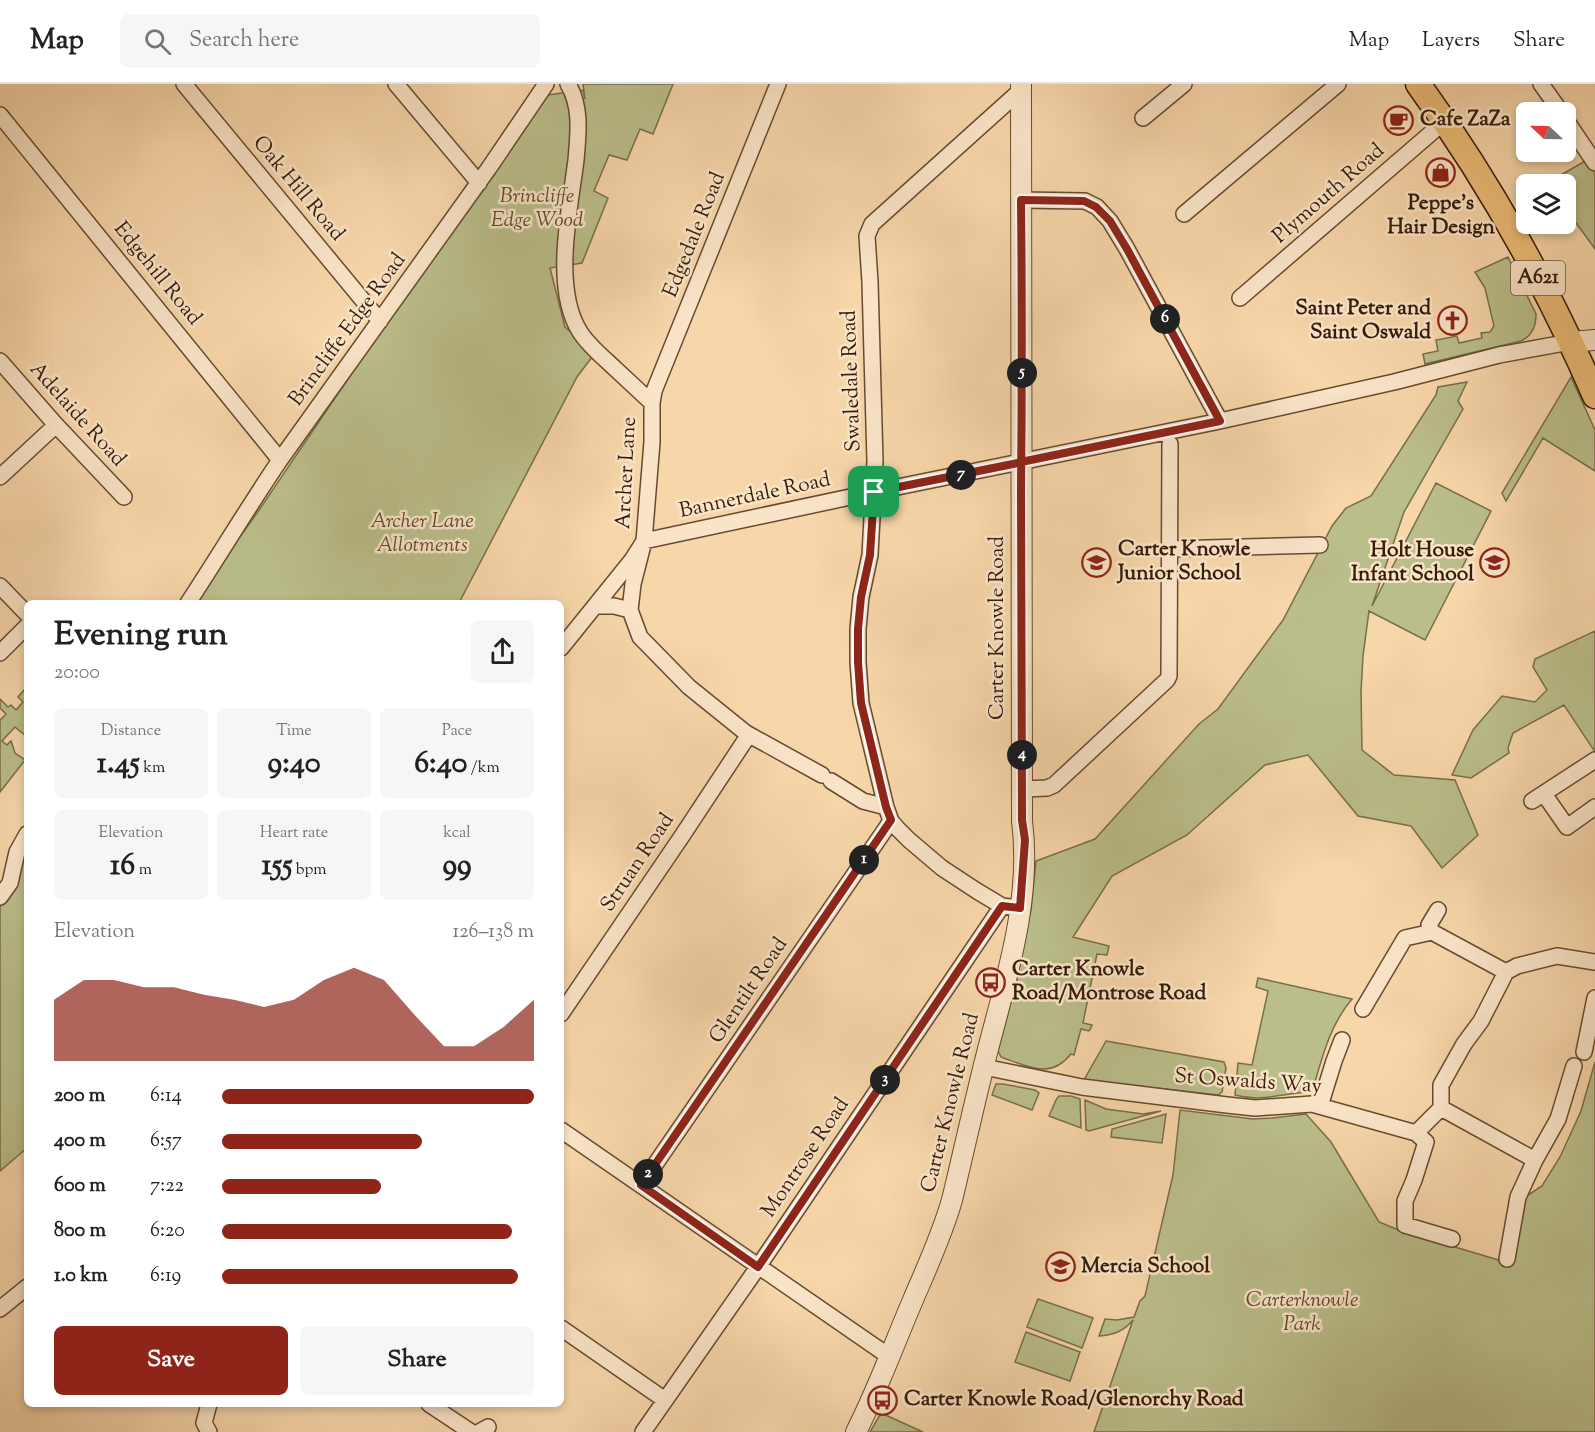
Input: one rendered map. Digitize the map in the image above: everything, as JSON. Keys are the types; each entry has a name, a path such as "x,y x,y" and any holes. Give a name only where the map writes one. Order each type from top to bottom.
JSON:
{"main road":[{"name":"A621","path":"1418,84 1445,121 1503,214 1550,298 1595,396"}],"street":[{"name":"Oak Hill Road","path":"184,84 380,321"},
{"path":"396,84 479,183"},
{"name":"Brincliffe Edge Road","path":"190,600 253,499 479,183 546,84"},
{"name":"Archer Lane","path":"568,84 576,99 579,131 565,250 564,284 567,299 580,332 593,348 652,403 652,442 644,541 633,584 630,610 640,637 689,687 746,733 888,814 909,840 942,868 976,891 1011,907"},
{"name":"Edgedale Road","path":"652,403 654,391 778,84"},
{"path":"1143,118 1184,84"},
{"path":"1184,213 1338,84"},
{"path":"1541,84 1554,102"},
{"name":"Carter Knowle Road","path":"856,1432 871,1402 943,1231 952,1200 1006,982 1011,907 1025,840 1022,820 1021,87"},
{"name":"Swaledale Road","path":"888,814 861,703 858,662 861,597 872,533 875,461 867,236 872,224 1021,87"},
{"name":"Edgehill Road","path":"0,115 280,460"},
{"name":"Plymouth Road","path":"1240,298 1445,121"},
{"path":"1576,135 1595,163"},
{"path":"1021,200 1084,201 1096,207 1110,221 1220,421"},
{"path":"1570,342 1595,339"},
{"name":"Bannerdale Road","path":"644,541 1220,421 1394,382 1499,355 1570,342"},
{"name":"Adelaide Road","path":"0,361 124,497"},
{"path":"0,477 56,425"},
{"path":"1023,789 1047,788 1054,785 1167,680 1169,675 1170,444"},
{"path":"564,644 644,541"},
{"path":"1170,549 1320,545"},
{"path":"0,586 24,611"},
{"path":"595,606 614,606 630,610"},
{"path":"0,653 24,629"},
{"name":"Struan Road","path":"564,1010 746,739 746,733"},
{"path":"1595,760 1538,798 1567,827 1595,807"},
{"name":"Glentilt Road","path":"641,1185 888,814"},
{"path":"0,897 10,883 17,852 24,839"},
{"name":"Montrose Road","path":"643,1432 1011,907"},
{"path":"1438,909 1429,925 1432,932 1506,972"},
{"path":"1363,1009 1405,938 1432,932"},
{"path":"1452,1239 1405,1225 1405,1201 1426,1142 1416,1133 1441,1108 1441,1085 1464,1044 1481,1021 1506,972 1517,966 1557,956 1595,962"},
{"path":"1584,1052 1594,1005"},
{"path":"1320,1106 1342,1040"},
{"path":"1507,1259 1518,1197 1558,1119 1574,1066"},
{"name":"St Oswalds Way","path":"984,1067 1082,1087 1206,1103 1256,1108 1312,1104 1416,1133"},
{"path":"1441,1108 1535,1160"},
{"path":"564,1132 890,1357"},
{"path":"0,1309 24,1289"},
{"path":"564,1330 665,1400"},
{"path":"434,1407 471,1432"}],"green space":[{"path":"583,84 673,84 653,134 640,129 627,160 609,155 594,191 608,198 582,263 550,268 565,327 595,353 577,377 461,600 194,600 257,513 477,189 548,95 583,90 585,99"},
{"path":"1592,157 1595,162 1595,249 1576,223 1576,174 1563,174"},
{"path":"1508,257 1536,314 1531,333 1521,341 1425,364 1423,354 1438,351 1436,340 1457,336 1459,343 1482,338 1481,333 1490,332 1494,326 1485,288 1475,272"},
{"path":"1571,377 1595,430 1595,471 1543,438 1506,501 1502,493"},
{"path":"1467,382 1458,401 1463,409 1404,512 1372,606 1436,483 1491,511 1425,640 1369,611 1361,692 1362,750 1394,775 1455,780 1478,835 1442,868 1411,826 1358,816 1308,755 1265,765 1187,835 1112,876 1073,937 1109,946 1107,955 1097,954 1083,1023 1092,1025 1089,1031 1081,1029 1074,1055 1071,1054 1063,1062 1048,1069 1032,1068 1001,1057 998,1051 1017,979 1031,910 1036,861 1095,839 1199,724 1218,709 1283,620 1332,526 1346,508 1371,496 1436,395 1438,387"},
{"path":"1595,631 1595,752 1564,705 1513,733 1508,748 1509,753 1471,778 1452,775 1473,730 1502,696 1535,702 1547,690 1533,667 1535,659"},
{"path":"24,690 24,734 15,727 2,741 7,745 11,741 15,753 24,761 0,792 0,720 6,714 0,708 0,699 8,707 11,705 16,710 23,702 18,697"},
{"path":"24,852 24,1151 0,1171 0,907 17,884"},
{"path":"1258,978 1352,999 1337,1020 1312,1092 1265,1098 1235,1095 1238,1063 1252,1065 1268,991 1256,987"},
{"path":"1106,1041 1224,1062 1226,1068 1222,1092 1218,1095 1084,1080"},
{"name":"Carterknowle Park","path":"1595,1062 1595,1432 1094,1432 1133,1320 1118,1332 1099,1336 1105,1319 1117,1320 1134,1317 1140,1301 1145,1296 1173,1175 1180,1110 1253,1119 1306,1114 1331,1142 1379,1222 1401,1231 1512,1264 1525,1197 1542,1186 1560,1157 1581,1111"},
{"path":"996,1084 1035,1090 1039,1093 1032,1110 992,1095"},
{"path":"1059,1096 1080,1099 1081,1128 1049,1116"},
{"path":"1085,1100 1106,1109 1143,1114 1161,1111 1089,1131 1086,1130"},
{"path":"1166,1114 1162,1143 1111,1137 1112,1129"},
{"path":"1038,1299 1093,1318 1082,1348 1027,1327"},
{"path":"1026,1332 1080,1352 1070,1381 1015,1362"},
{"path":"881,1413 923,1432 870,1432"}],"place":[{"name":"Cafe ZaZa","path":"1399,120"},
{"name":"Peppe's Hair Design","path":"1441,173"},
{"name":"Saint Peter and Saint Oswald","path":"1452,321"},
{"name":"Carter Knowle Junior School","path":"1097,562"},
{"name":"Holt House Infant School","path":"1495,563"},
{"name":"Carter Knowle Road/Montrose Road","path":"991,982"},
{"name":"Mercia School","path":"1060,1267"},
{"name":"Carter Knowle Road/Glenorchy Road","path":"883,1400"}],"route":[{"path":"874,492 870,555 861,597 858,662 861,703 891,820 641,1185 758,1267 1002,906 1020,908 1025,840 1022,820 1023,789 1021,489 1021,462 1022,305 1021,200 1084,201 1096,207 1110,221 1127,249 1220,421 1021,462 1013,464 874,492"}],"park label":[{"name":"Brincliffe Edge Wood","path":"537,209"},
{"name":"Archer Lane Allotments","path":"422,534"}]}
